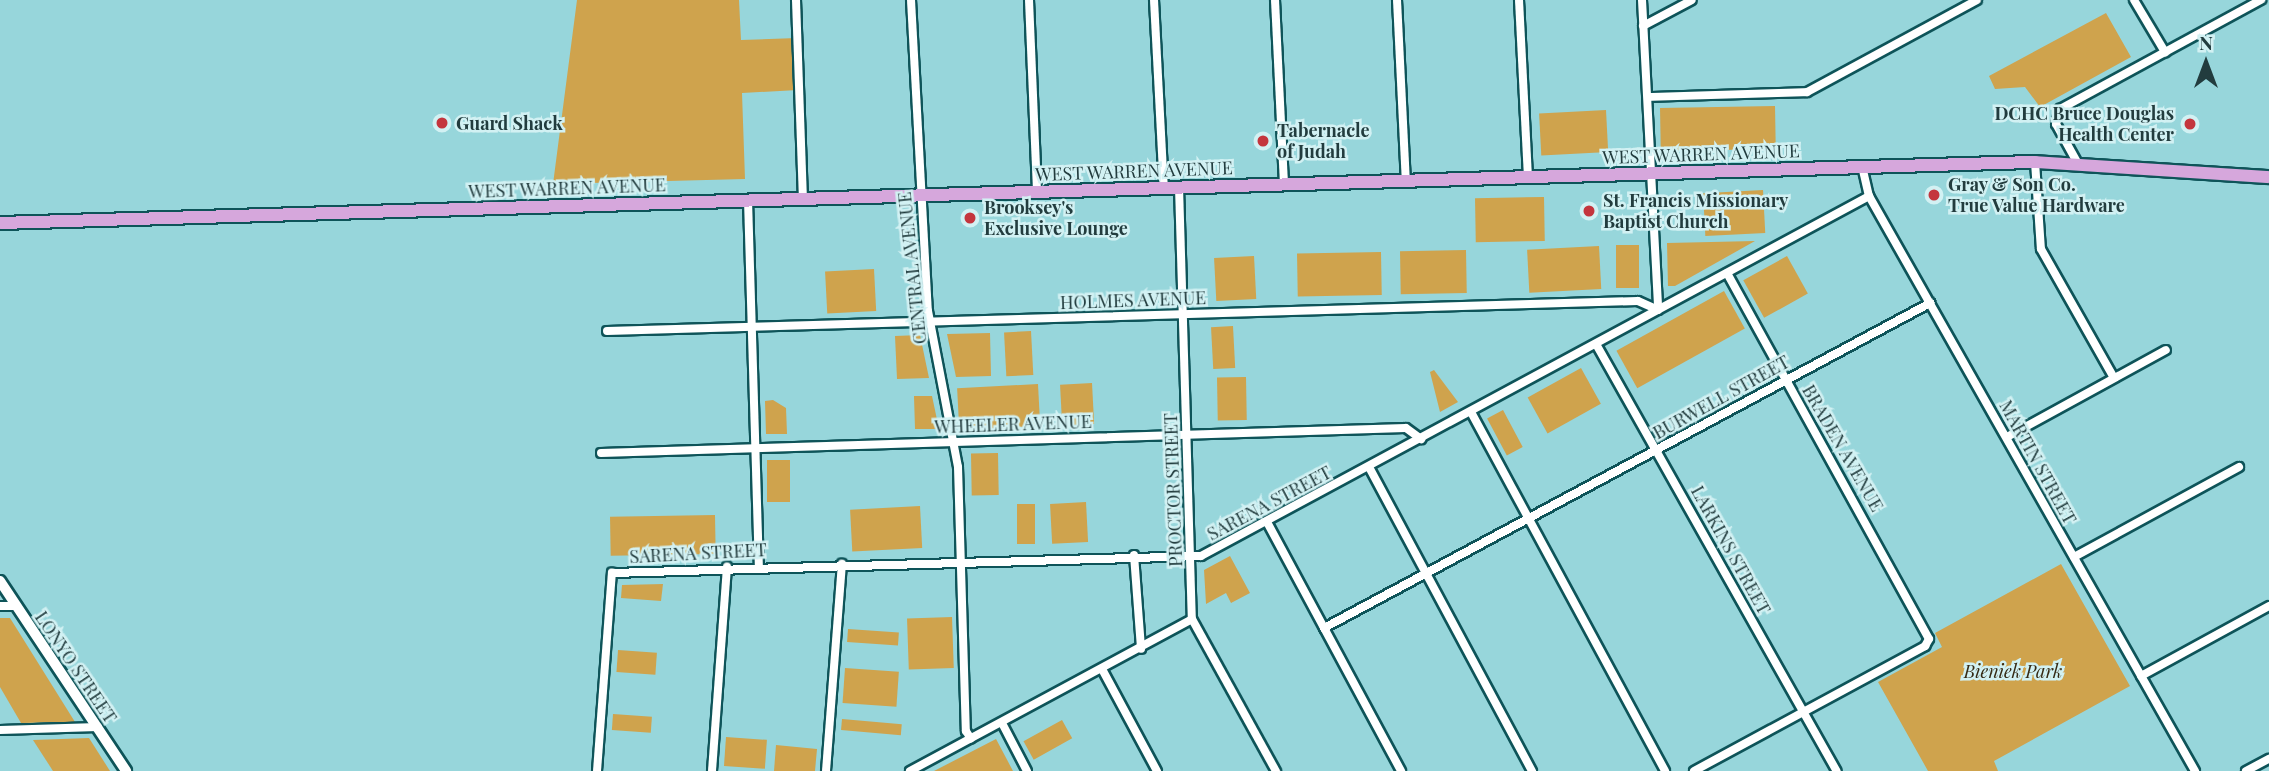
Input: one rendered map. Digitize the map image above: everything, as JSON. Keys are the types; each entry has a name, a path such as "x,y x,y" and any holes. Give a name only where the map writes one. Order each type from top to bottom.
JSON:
{"main road":[{"name":"WEST WARREN AVENUE","path":"0,223 2035,162 2077,162 2269,177"}],"street":[{"path":"796,0 803,199"},
{"name":"CENTRAL AVENUE","path":"911,0 920,195 930,322 955,441 962,560 966,731 971,739"},
{"path":"1029,0 1037,192"},
{"path":"1154,0 1164,188"},
{"path":"1275,0 1284,184"},
{"path":"1397,0 1406,181"},
{"path":"1520,0 1528,177"},
{"path":"1642,0 1658,310"},
{"path":"1643,26 1692,0"},
{"path":"1648,97 1807,92 1977,0"},
{"path":"2134,0 2165,52"},
{"path":"2077,162 2056,124 2060,109 2261,0"},
{"path":"2035,162 2041,249 2114,378"},
{"name":"MARTIN STREET","path":"1862,166 1870,196 2194,771"},
{"name":"PROCTOR STREET","path":"1179,187 1192,619 1276,771"},
{"name":"SARENA STREET","path":"597,771 612,573 1134,555 1201,556 1870,196"},
{"path":"748,200 759,566"},
{"name":"BRADEN AVENUE","path":"1727,273 1929,639 1925,646 1804,711"},
{"name":"HOLMES AVENUE","path":"607,331 1638,301 1658,310"},
{"name":"BURWELL STREET","path":"1324,628 1930,303"},
{"name":"LARKINS STREET","path":"1596,344 1837,771"},
{"path":"2007,437 2166,350"},
{"path":"1471,412 1665,771"},
{"name":"WHEELER AVENUE","path":"601,453 1406,428 1421,439"},
{"path":"1369,467 1532,771"},
{"path":"2074,557 2239,467"},
{"path":"1267,522 1401,771"},
{"path":"1134,555 1141,649"},
{"path":"827,771 842,564"},
{"path":"712,771 727,567"},
{"name":"LONYO STREET","path":"0,581 126,771"},
{"path":"0,606 16,606"},
{"path":"2141,676 2269,606"},
{"path":"910,771 1141,649 1192,619"},
{"path":"1102,669 1157,771"},
{"path":"1694,771 1804,711"},
{"path":"1002,723 1027,771"},
{"path":"0,730 98,727"},
{"path":"2246,771 2269,758"}],"green space":[{"path":"577,0 739,0 741,40 797,38 798,90 742,93 745,179 553,184"},
{"path":"2106,13 2131,57 2040,107 2025,87 1995,89 1989,76"},
{"path":"1775,106 1776,149 1661,151 1660,108"},
{"path":"1606,110 1608,152 1541,155 1539,114"},
{"path":"1763,190 1765,233 1705,236 1703,193"},
{"path":"1544,197 1545,241 1476,242 1475,198"},
{"path":"1755,241 1675,286 1668,286 1667,243"},
{"path":"1616,245 1639,245 1639,288 1616,288"},
{"path":"1599,246 1601,289 1529,293 1527,250"},
{"path":"1466,250 1467,293 1401,294 1400,251"},
{"path":"1381,252 1382,295 1298,296 1297,253"},
{"path":"1254,256 1256,299 1216,301 1214,258"},
{"path":"1787,256 1808,294 1764,318 1743,280"},
{"path":"874,269 876,311 827,314 825,272"},
{"path":"1724,291 1745,329 1637,388 1616,351"},
{"path":"1233,326 1235,368 1213,369 1211,327"},
{"path":"1031,331 1033,375 1006,376 1004,332"},
{"path":"990,333 991,376 956,377 947,334"},
{"path":"920,335 929,378 897,379 895,336"},
{"path":"1581,368 1601,404 1548,433 1528,398"},
{"path":"1434,370 1458,402 1440,412 1430,372"},
{"path":"1246,377 1247,420 1218,420 1217,378"},
{"path":"1092,383 1094,424 1062,426 1060,385"},
{"path":"1038,384 1040,426 959,430 957,388"},
{"path":"914,396 932,396 939,429 915,429"},
{"path":"773,400 786,408 787,434 766,434 765,401"},
{"path":"1503,410 1523,447 1507,456 1487,418"},
{"path":"971,453 998,453 999,495 972,495"},
{"path":"767,460 790,460 790,502 767,502"},
{"path":"1086,502 1088,542 1052,544 1050,504"},
{"path":"1017,504 1035,504 1035,544 1017,544"},
{"path":"920,506 922,548 852,552 850,510"},
{"path":"715,515 716,554 611,556 610,517"},
{"path":"1230,556 1250,593 1231,603 1226,593 1206,604 1204,570"},
{"name":"Bieniek Park","path":"2061,564 2130,686 1994,761 1998,771 1928,771 1878,682 1942,647 1935,633"},
{"path":"663,584 661,601 621,598 622,585"},
{"path":"952,617 954,668 909,670 907,619"},
{"path":"0,618 10,618 75,722 21,723 0,687"},
{"path":"848,629 899,633 898,646 847,642"},
{"path":"618,650 657,653 655,675 616,672"},
{"path":"845,668 899,672 896,707 843,703"},
{"path":"613,714 652,717 651,733 612,730"},
{"path":"842,719 902,724 901,735 841,730"},
{"path":"1062,720 1072,738 1034,760 1024,741"},
{"path":"726,737 767,740 765,769 724,766"},
{"path":"89,738 110,771 53,771 33,740"},
{"path":"996,739 1013,771 934,771"},
{"path":"776,745 817,749 815,771 774,771"}],"place":[{"name":"Guard Shack","path":"442,123"},
{"name":"DCHC Bruce Douglas Health Center","path":"2190,124"},
{"name":"Tabernacle of Judah","path":"1263,141"},
{"name":"Gray & Son Co. True Value Hardware","path":"1934,195"},
{"name":"St. Francis Missionary Baptist Church","path":"1589,211"},
{"name":"Brooksey's Exclusive Lounge","path":"970,218"}]}
